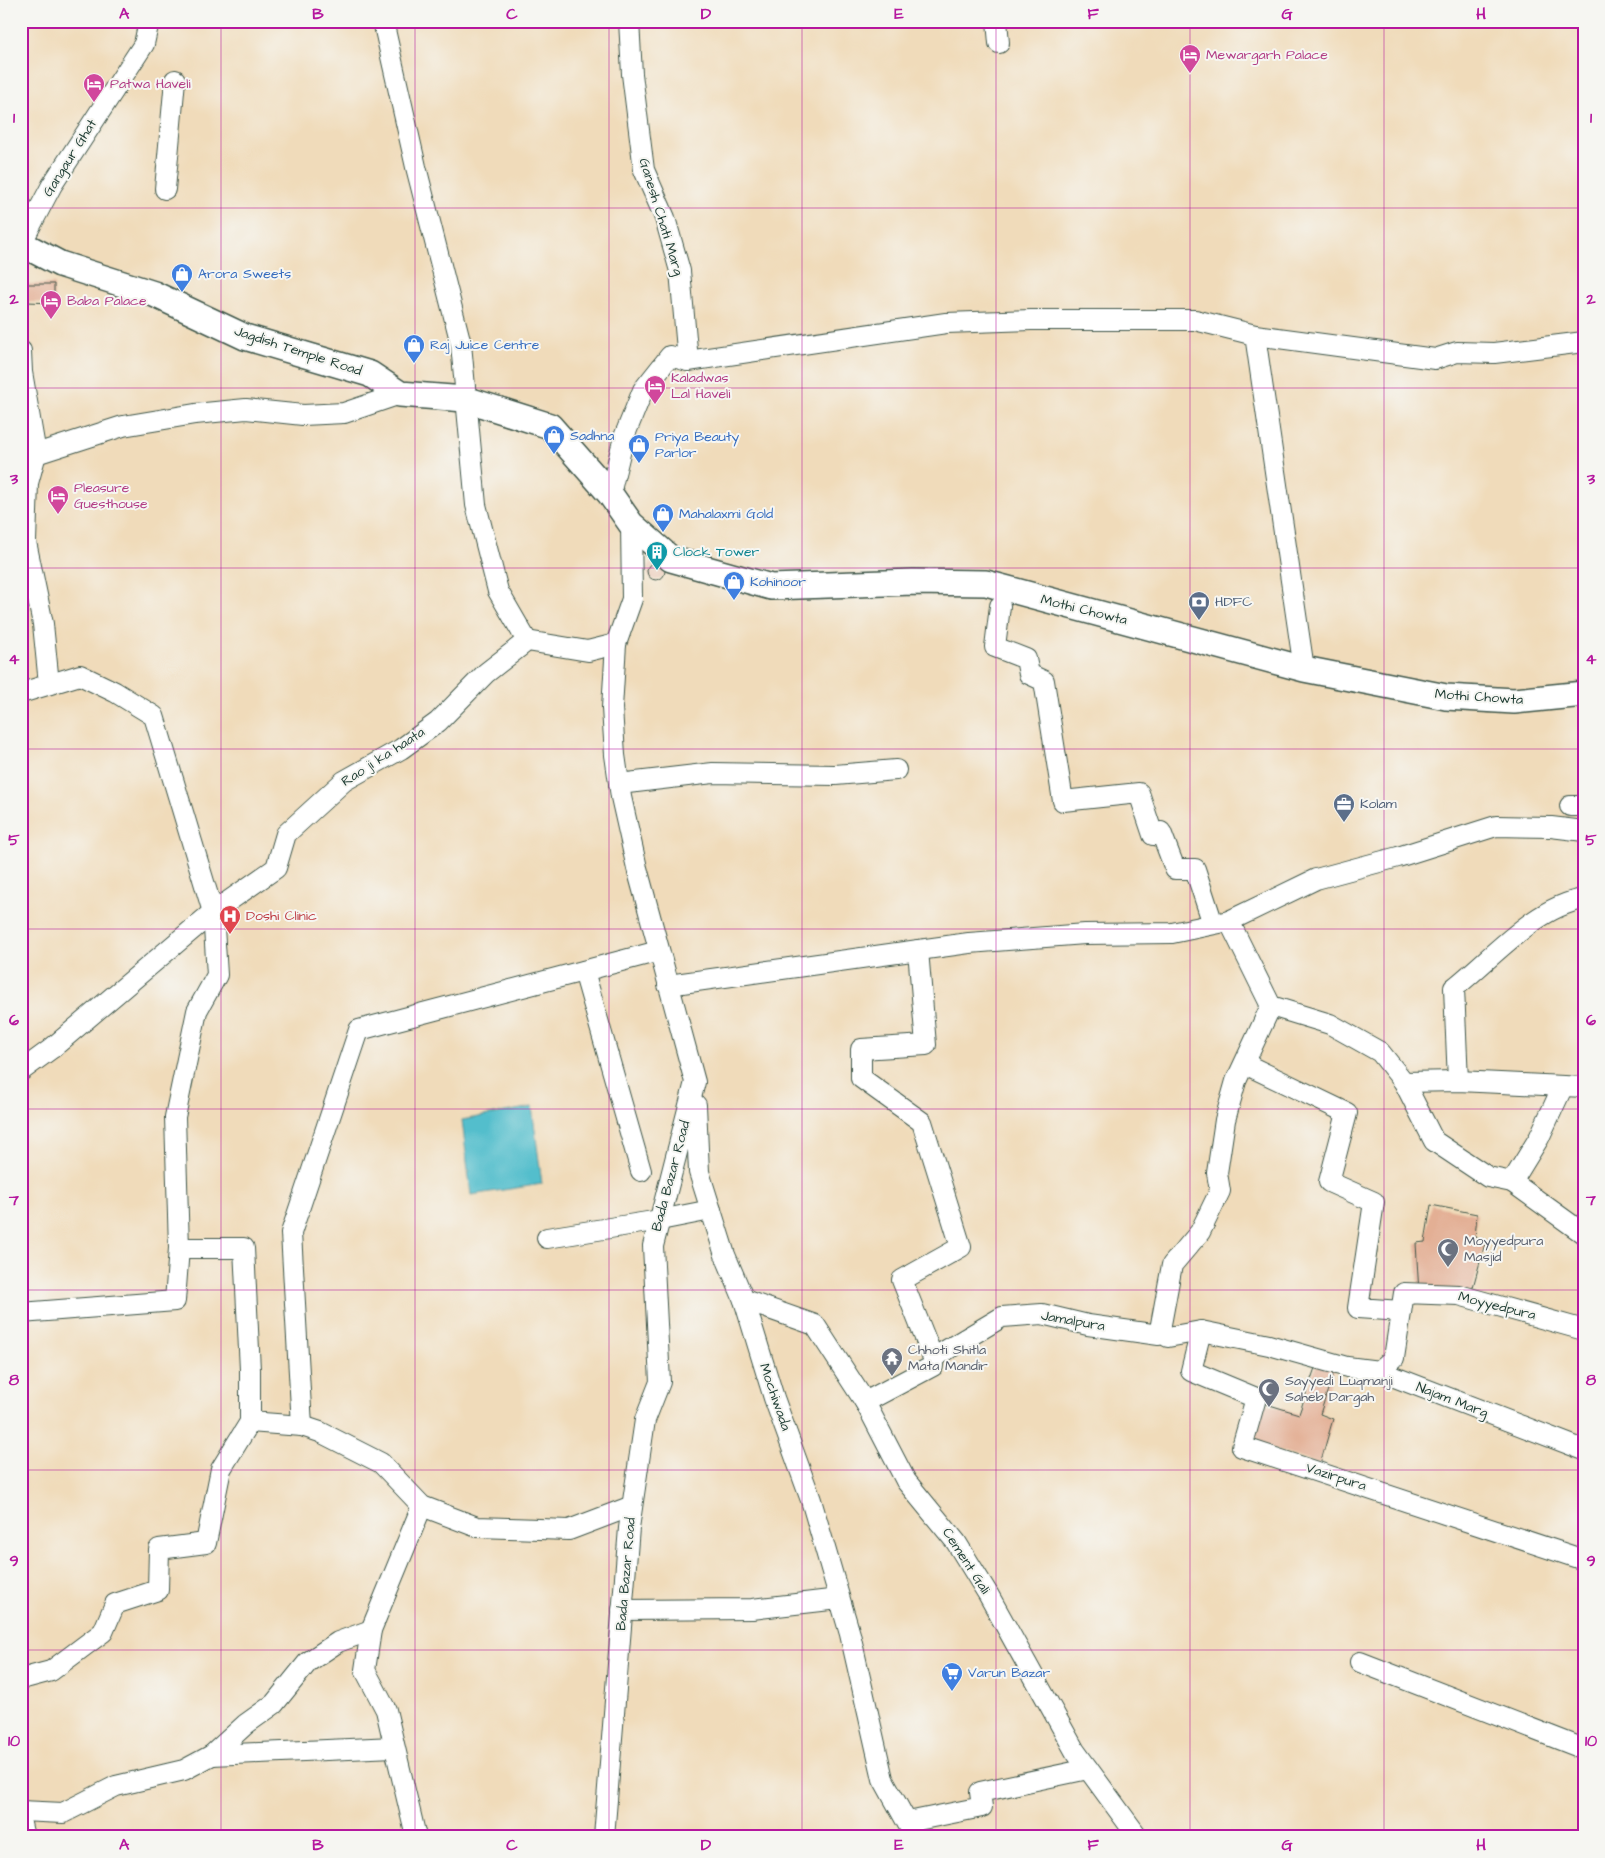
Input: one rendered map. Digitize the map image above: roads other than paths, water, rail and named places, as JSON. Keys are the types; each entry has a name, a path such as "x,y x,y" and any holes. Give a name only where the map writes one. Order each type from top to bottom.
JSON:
{"main road":[{"name":"Jagdish Temple Road","path":"22,245 60,264 154,294 245,337 370,374 400,394 465,399 550,426 610,494"},
{"name":"Mothi Chowta","path":"610,494 631,524 671,559 771,587 913,582 986,583 1304,669 1446,697 1514,702 1584,694"}],"street":[{"name":"Gangaur Ghat","path":"22,245 52,185 144,44 149,21"},
{"path":"383,21 416,167 461,344 476,505 498,591 527,641 588,652 616,644"},
{"name":"Ganesh Chati Marg","path":"629,21 632,74 644,170 665,218 680,270 688,361"},
{"path":"997,21 999,43"},
{"path":"165,190 175,80"},
{"path":"610,494 624,437 643,390 670,356 688,361 946,323 1031,320 1195,320 1254,335 1435,359 1456,352 1494,353 1584,342"},
{"path":"1254,335 1304,669"},
{"path":"21,351 28,460 26,542 43,624 49,684"},
{"path":"28,460 123,426 195,414 246,409 303,415 344,413 400,394"},
{"path":"631,524 632,599 616,644 612,708 619,784 635,859 696,1082"},
{"path":"1000,606 995,647 1026,659 1028,674 1044,681 1063,801 1139,793 1153,835 1161,832 1174,869 1195,869 1221,923 1271,1006 1330,1024 1380,1052 1404,1082 1434,1140 1488,1177 1512,1182 1584,1234"},
{"name":"Rao ji ka haata","path":"21,1071 50,1049 213,912 276,868 286,834 344,781 401,749 438,722 486,673 527,641"},
{"path":"21,693 80,675 115,692 154,716 213,912 216,975 198,1011 175,1117 179,1248 175,1301 21,1313"},
{"path":"619,784 713,773 835,775 896,770"},
{"path":"668,985 969,943 1085,934 1172,933 1221,923 1316,879 1398,857 1496,826 1551,827 1584,831"},
{"path":"1458,1081 1454,988 1530,923 1571,901 1584,899"},
{"path":"918,950 926,1045 861,1049 862,1078 922,1122 961,1247 902,1280 933,1358"},
{"path":"302,1426 291,1233 359,1030 659,951"},
{"path":"584,971 641,1171"},
{"path":"1164,1336 1172,1265 1200,1232 1220,1191 1217,1173 1225,1120 1236,1081 1271,1006"},
{"path":"1244,1064 1347,1113 1329,1182 1374,1202 1358,1308 1401,1311"},
{"path":"1404,1082 1458,1081 1584,1087"},
{"name":"Mochiwada","path":"696,1082 699,1172 725,1255 744,1300 774,1398 811,1500 840,1598 883,1779 911,1829"},
{"name":"Bada Bazar Road","path":"604,1837 632,1506 645,1420 660,1382 653,1246 696,1082"},
{"path":"1512,1182 1539,1138 1562,1086"},
{"path":"547,1238 711,1210"},
{"path":"21,1679 51,1671 102,1632 115,1604 158,1590 158,1549 206,1543 221,1469 250,1422 250,1370 244,1248 179,1248"},
{"name":"Moyyedpura","path":"1379,1371 1394,1358 1404,1293 1459,1295 1584,1330"},
{"name":"Cement Gali","path":"744,1300 816,1325 864,1402 906,1481 956,1542 988,1594 1075,1751 1138,1837"},
{"name":"Jamalpura","path":"864,1402 933,1366 933,1358 1002,1317 1042,1314 1088,1325 1164,1336 1201,1331"},
{"name":"Najam Marg","path":"1201,1331 1269,1345 1347,1366 1379,1371 1584,1450"},
{"name":"Vazirpura","path":"1201,1331 1191,1371 1256,1398 1242,1446 1584,1560"},
{"path":"250,1422 302,1426 320,1432 381,1463 422,1506 478,1527 569,1530 632,1506"},
{"path":"416,1837 386,1710 365,1670 371,1630 422,1506"},
{"path":"622,1610 752,1609 840,1598"},
{"path":"21,1811 62,1813 116,1786 184,1770 212,1755 246,1724 274,1704 308,1662 338,1642 371,1630"},
{"path":"1360,1662 1584,1749"},
{"path":"212,1755 394,1747"},
{"path":"911,1829 982,1807 980,1792 1088,1769"},
{"path":"21,1824 24,1837"}],"water":[{"path":"532,1107 542,1184 471,1195 462,1120"}],"place":[{"name":"Mewargarh Palace","path":"1190,74"},
{"name":"Patwa Haveli","path":"94,103"},
{"name":"Arora Sweets","path":"182,293"},
{"name":"Baba Palace","path":"51,320"},
{"name":"Raj Juice Centre","path":"414,364"},
{"name":"Kaladwas Lal Haveli","path":"655,405"},
{"name":"Sadhna","path":"554,455"},
{"name":"Priya Beauty Parlor","path":"639,464"},
{"name":"Pleasure Guesthouse","path":"58,515"},
{"name":"Mahalaxmi Gold","path":"663,533"},
{"name":"Clock Tower","path":"657,571"},
{"name":"Kohinoor","path":"734,601"},
{"name":"HDFC","path":"1199,621"},
{"name":"Kolam","path":"1344,823"},
{"name":"Doshi Clinic","path":"230,935"},
{"name":"Moyyedpura Masjid","path":"1448,1268"},
{"name":"Chhoti Shitla Mata Mandir","path":"892,1377"},
{"name":"Sayyedi Luqmanji Saheb Dargah","path":"1269,1408"},
{"name":"Varun Bazar","path":"952,1692"}]}
